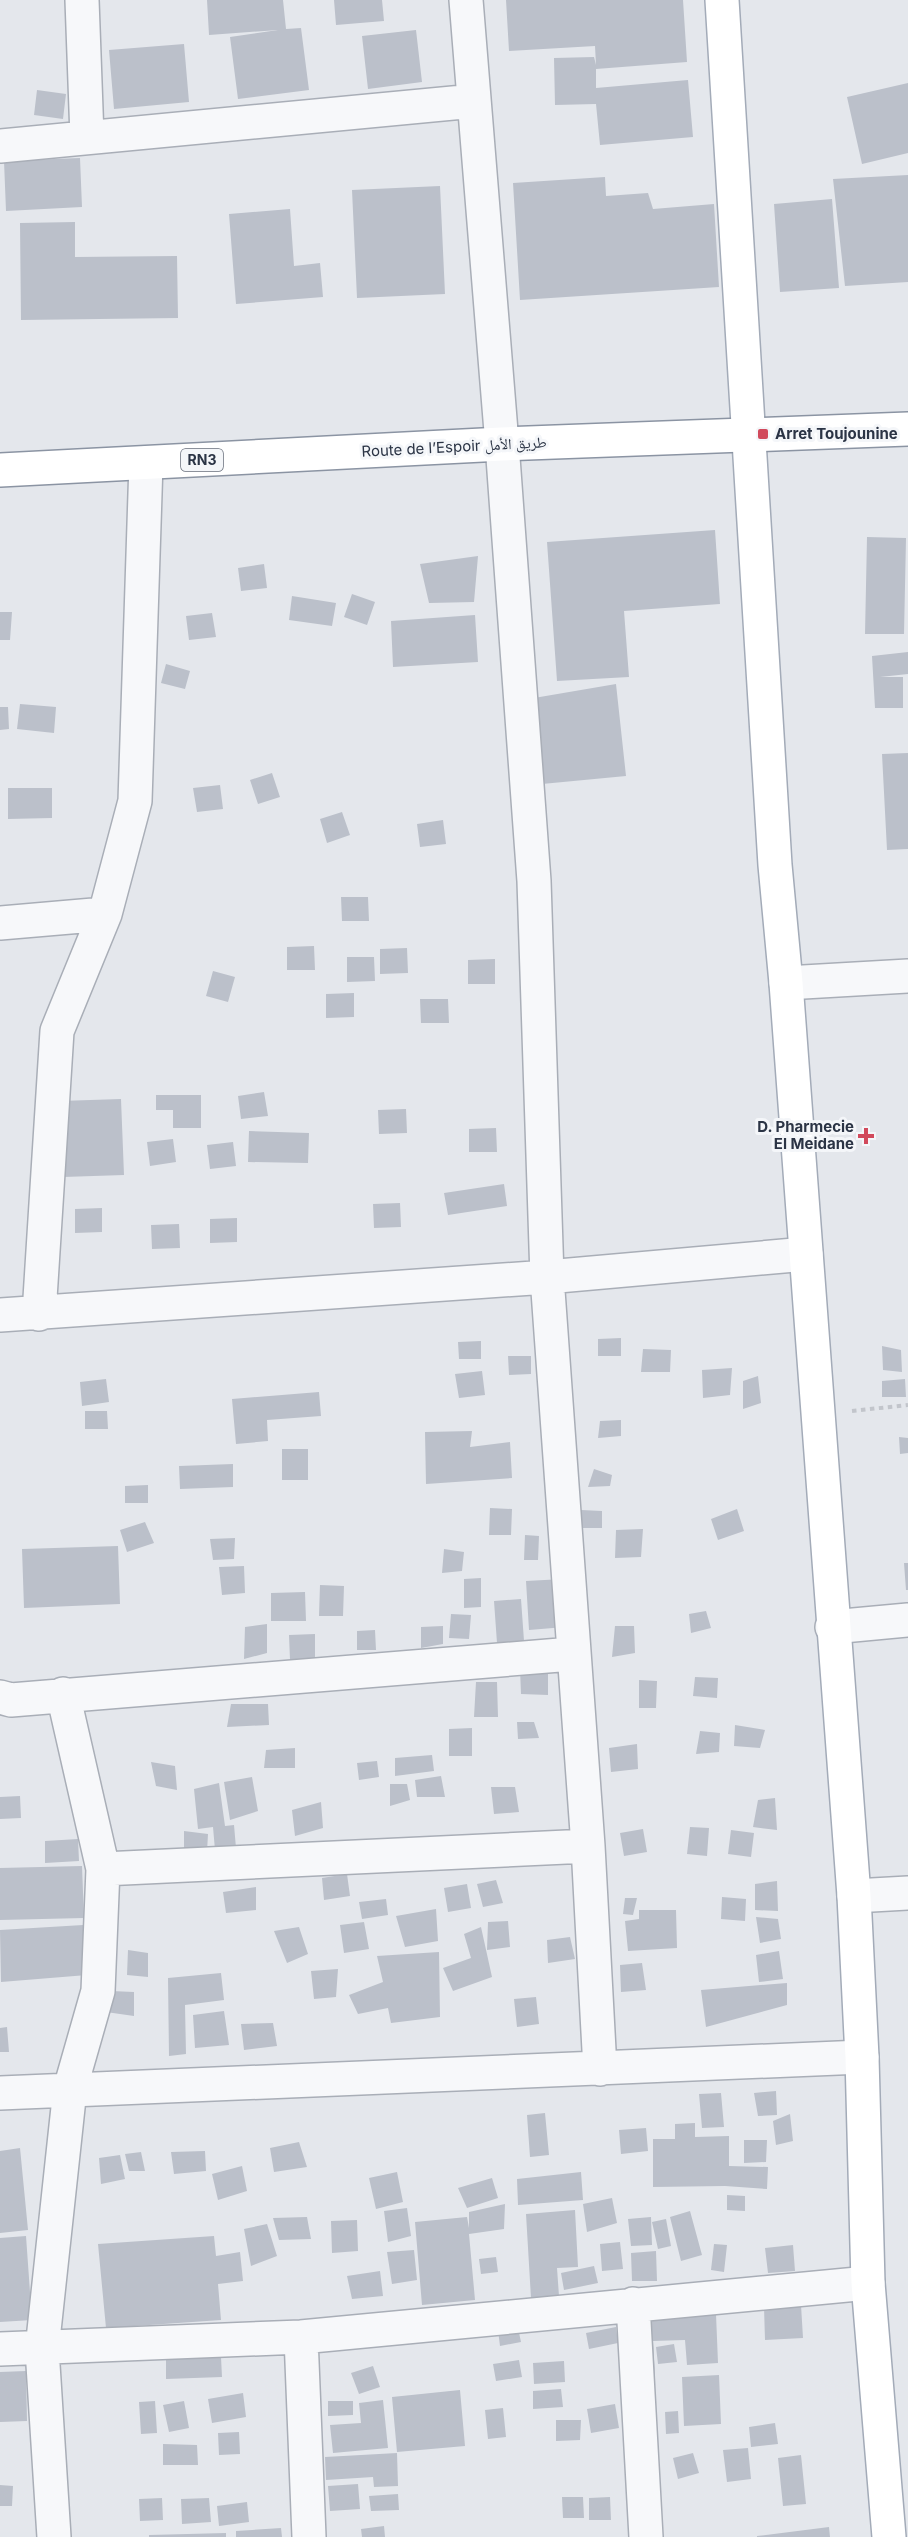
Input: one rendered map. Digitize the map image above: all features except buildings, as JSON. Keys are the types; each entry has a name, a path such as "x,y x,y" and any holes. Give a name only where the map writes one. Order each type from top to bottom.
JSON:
{"main road":[{"path":"722,0 775,865 786,983 832,1627 854,1896 862,2057 868,2283 889,2537"},
{"name":"Route de l’Espoir طريق الأمل","path":"0,470 502,444 908,429"}],"street":[{"path":"82,0 87,137"},
{"path":"466,0 534,881 547,1277 572,1654 588,1846 600,2069"},
{"path":"0,146 474,101"},
{"path":"39,1314 57,1031 105,914 135,801 146,463"},
{"path":"0,924 105,914"},
{"path":"786,983 908,976"},
{"path":"0,1315 547,1277 806,1254"},
{"path":"832,1627 908,1620"},
{"path":"0,1697 11,1700 572,1654"},
{"path":"54,2537 42,2349 70,2089 98,1991 103,1869 63,1694"},
{"path":"103,1869 588,1846"},
{"path":"854,1896 908,1893"},
{"path":"0,2093 862,2057"},
{"path":"0,2349 301,2337 868,2283"},
{"path":"633,2304 646,2537"},
{"path":"301,2337 309,2537"}],"path":[{"path":"817,1414 908,1405"}],"place":[{"name":"Arret Toujounine","path":"763,434"},
{"name":"D. Pharmecie El Meidane","path":"866,1136"}]}
